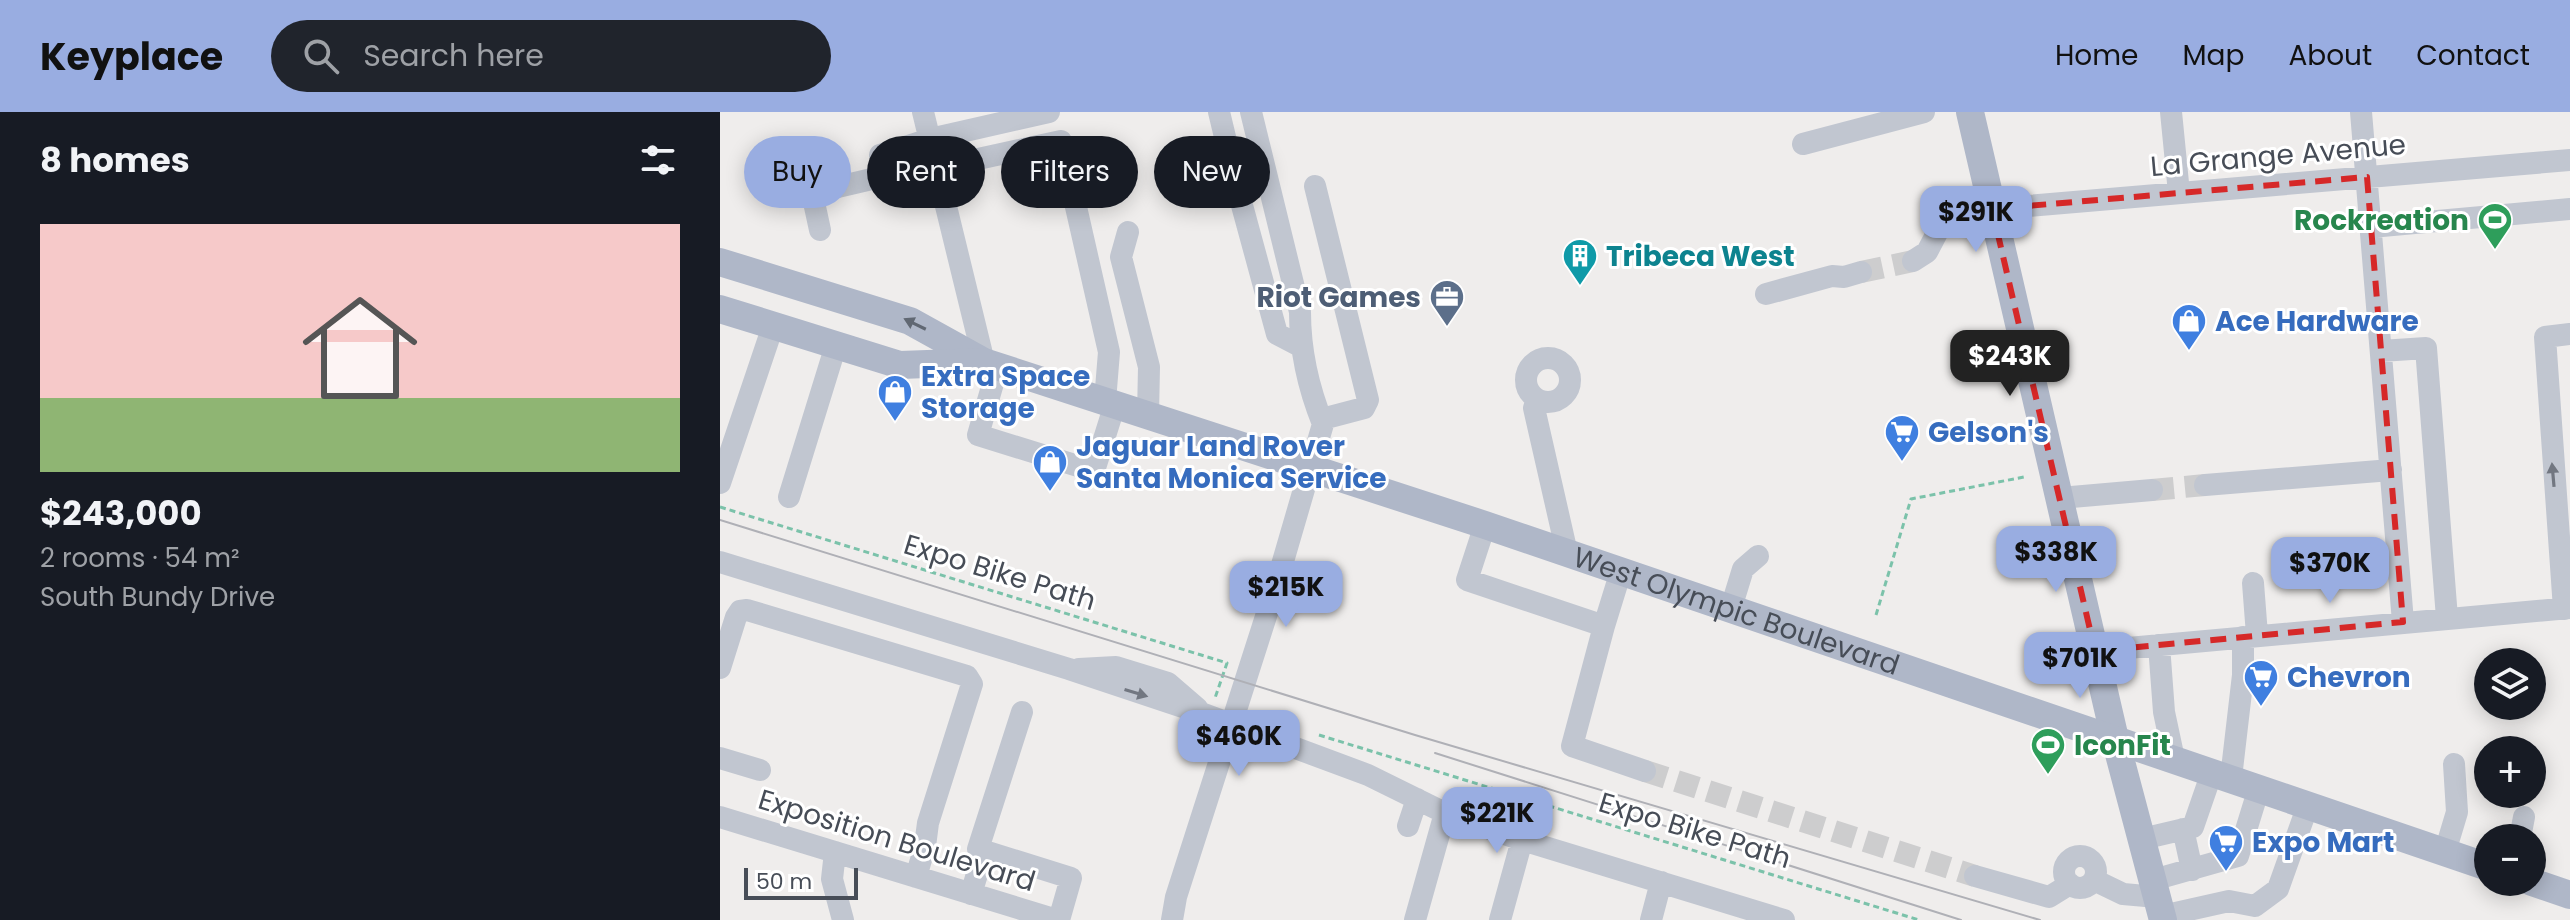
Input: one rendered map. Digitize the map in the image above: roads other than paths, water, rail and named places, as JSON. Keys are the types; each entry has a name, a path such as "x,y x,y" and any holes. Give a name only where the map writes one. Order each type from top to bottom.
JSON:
{"main road":[{"path":"1970,112 2115,739 2159,903"},
{"path":"720,262 910,321 991,364"},
{"path":"720,309 900,365 991,364"},
{"name":"West Olympic Boulevard","path":"991,364 1485,525 2474,862"},
{"path":"2546,887 2570,895"}],"street":[{"path":"923,112 929,136"},
{"path":"943,136 1049,112"},
{"path":"1219,112 1225,136"},
{"path":"1251,112 1256,136"},
{"path":"1803,144 1924,112"},
{"path":"2171,112 2179,193"},
{"path":"2361,112 2403,622"},
{"path":"948,208 991,364 978,435 1094,471 1110,403 1109,352 1061,141 985,156"},
{"name":"La Grange Avenue","path":"1914,256 1927,252 1938,231 1954,216 1992,209 2570,160"},
{"path":"820,230 812,193 867,181"},
{"path":"1172,920 1176,897 1323,424 1326,418 1364,408 1368,400 1315,186"},
{"path":"1270,194 1300,312 1300,346 1313,399 1323,424"},
{"path":"1243,208 1277,334 1300,346"},
{"path":"2371,227 2570,209"},
{"path":"1128,232 1121,257 1149,367 1148,415"},
{"path":"1766,294 1832,276 1844,277 1860,268"},
{"path":"720,483 773,326"},
{"path":"2095,651 2567,608 2545,337 2570,334"},
{"path":"789,497 836,345"},
{"path":"2381,351 2426,348 2447,618"},
{"path":"1537,400 1534,408 1567,553"},
{"path":"2205,485 2391,470"},
{"path":"2060,498 2152,490"},
{"path":"1485,525 1467,580 1604,626"},
{"path":"1731,608 1743,569 1758,556"},
{"path":"720,562 1069,669 1116,667 1168,683 1231,726 1322,756 1445,813 1760,916 1784,920"},
{"path":"1621,571 1572,746 1645,771"},
{"path":"2142,839 2193,827 2222,775 2242,688 2250,636 2253,583"},
{"path":"720,668 736,617 740,611 747,610 970,679 972,684 928,823 916,877"},
{"path":"2159,645 2164,712 2174,759"},
{"path":"1022,712 978,849 1071,878 1058,920"},
{"path":"720,758 760,770"},
{"path":"2445,852 2457,812 2454,764"},
{"path":"2159,903 2192,870 2210,862 2238,856 2259,788"},
{"path":"1408,826 1417,799"},
{"path":"1975,876 2049,897 2070,884 2065,869 2070,860 2079,856 2089,858 2095,865 2094,880 2123,894 2159,903 2229,901 2234,911 2255,906 2278,889 2308,805"},
{"path":"1415,920 1445,813"},
{"name":"Exposition Boulevard","path":"720,817 1058,920"},
{"path":"2183,829 2192,870"},
{"path":"1500,920 1522,840"},
{"path":"971,894 984,851"},
{"path":"835,852 832,879 843,920"},
{"path":"1651,920 1661,882"}],"tunnel":[{"path":"1861,272 1913,261"},
{"path":"2152,490 2205,485"},
{"path":"1645,771 1975,876"}],"tram line":[{"path":"720,520 1415,735 2040,920"},
{"path":"1435,753 1961,920"}],"place":[{"name":"Rockreation","path":"2495,251"},
{"name":"Tribeca West","path":"1580,287"},
{"name":"Riot Games","path":"1447,328"},
{"name":"Ace Hardware","path":"2189,352"},
{"name":"Extra Space Storage","path":"895,423"},
{"name":"Gelson's","path":"1902,463"},
{"name":"Jaguar Land Rover Santa Monica Service","path":"1050,493"},
{"name":"Chevron","path":"2261,708"},
{"name":"IconFit","path":"2048,776"},
{"name":"Expo Mart","path":"2226,873"}]}
